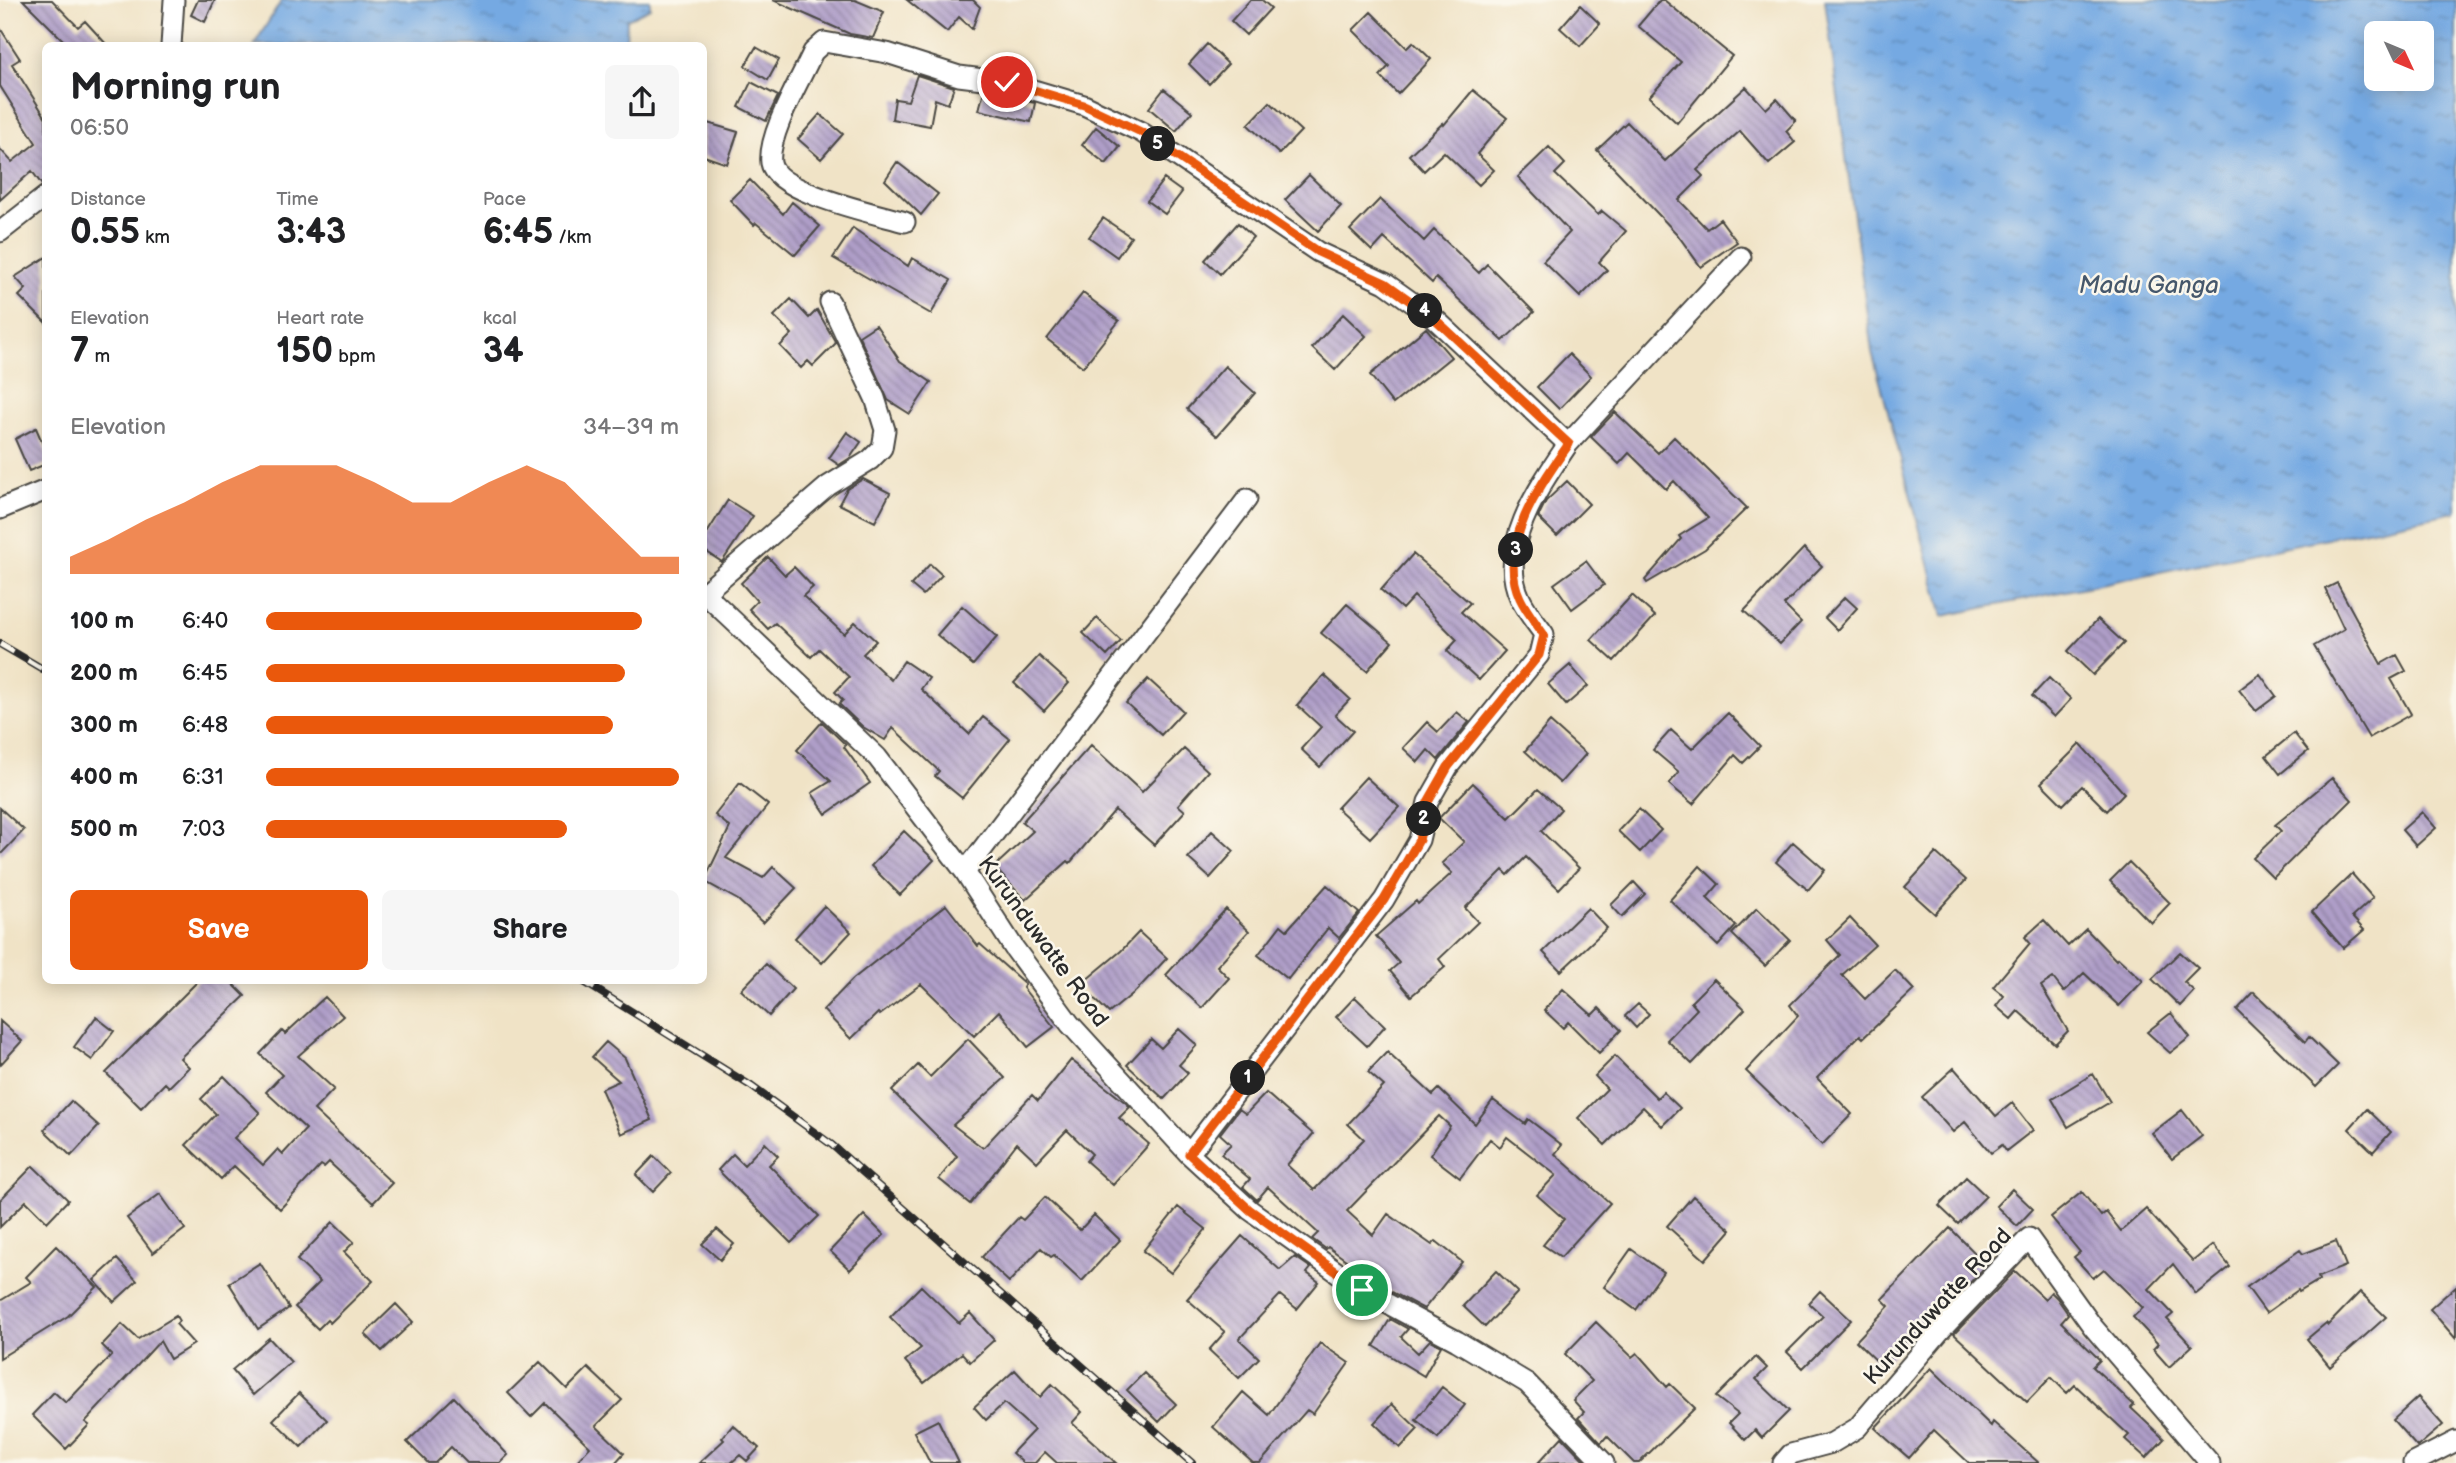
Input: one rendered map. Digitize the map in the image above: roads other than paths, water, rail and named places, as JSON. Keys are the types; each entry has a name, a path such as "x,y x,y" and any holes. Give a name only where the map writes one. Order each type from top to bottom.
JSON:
{"street":[{"path":"172,42 174,0"},
{"path":"905,222 810,194 783,180 775,172 771,162 775,136 813,52 824,42 887,53 959,76 1007,82 1084,105 1141,132 1318,252 1385,283 1434,318 1569,444"},
{"path":"0,232 42,199"},
{"path":"1189,1154 1384,900 1419,840 1428,802 1448,767 1539,655 1544,635 1519,597 1513,564 1523,524 1546,475 1569,444 1741,257"},
{"path":"707,590 828,486 870,460 882,448 885,430 875,398 830,302"},
{"path":"0,509 42,492"},
{"path":"965,872 1247,499"},
{"name":"Kurunduwatte Road","path":"707,596 877,757 965,872 1014,948 1070,1024 1189,1154 1250,1210 1362,1290 1457,1341 1527,1383 1604,1463"},
{"name":"Kurunduwatte Road","path":"1783,1463 1791,1454 1832,1443 1857,1428 1940,1331 2029,1238 2093,1327 2210,1463"},
{"path":"2413,1463 2456,1441"}],"water":[{"path":"282,0 650,0 650,8 627,19 626,42 256,42"},
{"name":"Madu Ganga","path":"1825,0 2456,0 2456,512 1943,616 1872,352"}],"railway":[{"path":"0,644 42,669"},
{"path":"587,984 751,1086 832,1145 1192,1463"}]}
